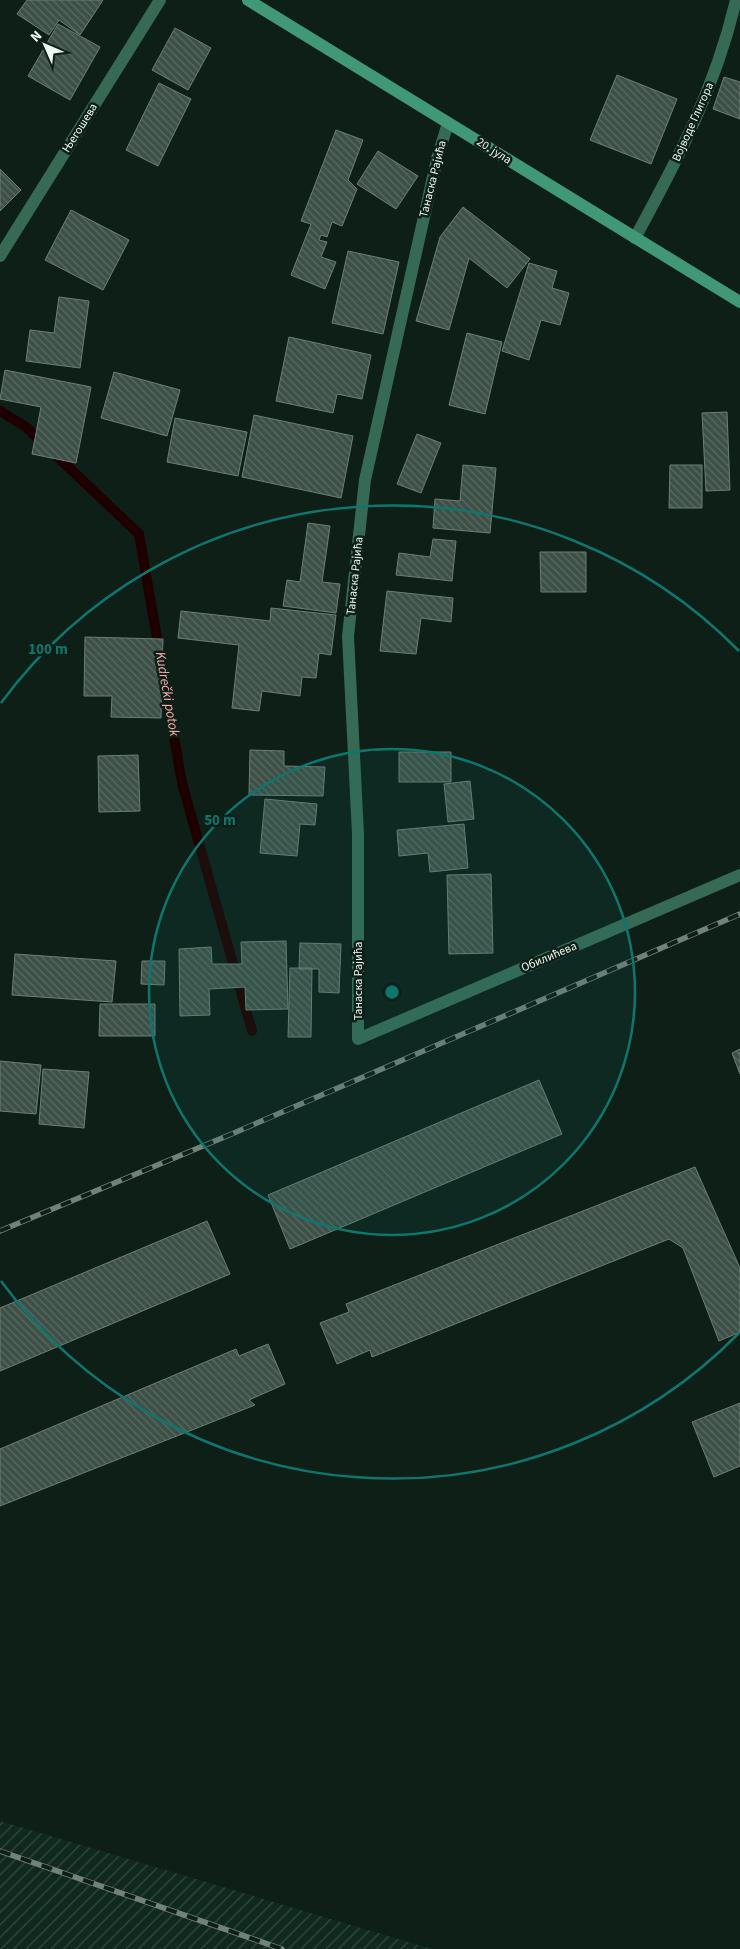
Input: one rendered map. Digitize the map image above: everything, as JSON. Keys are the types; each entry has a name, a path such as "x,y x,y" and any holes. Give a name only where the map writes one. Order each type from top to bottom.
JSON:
{"main road":[{"name":"20. јула","path":"248,0 740,302"}],"street":[{"name":"Његошева","path":"0,256 160,0"},
{"name":"Војводе Глигора","path":"636,238 695,123 716,68 736,0"},
{"name":"Танаска Рајића","path":"358,1039 358,834 348,636 365,480 437,159 448,123"},
{"name":"Обилићева","path":"358,1039 740,875"}],"shaded area":[{"path":"0,1821 432,1949 0,1949"}],"building":[{"path":"27,0 103,0 80,35 59,20 49,35 17,14"},
{"path":"58,24 100,47 70,100 28,76"},
{"path":"175,28 211,48 188,90 152,70"},
{"path":"617,75 677,99 651,164 590,140"},
{"path":"724,77 740,82 740,119 713,109"},
{"path":"159,83 191,99 158,166 126,150"},
{"path":"336,130 363,140 348,180 357,189 342,226 332,222 327,237 321,235 319,240 327,242 321,257 336,262 325,289 291,275 311,224 301,221"},
{"path":"378,151 418,176 396,209 357,184"},
{"path":"0,169 21,190 0,211"},
{"path":"463,207 530,259 507,288 469,258 449,330 416,321 440,237"},
{"path":"71,210 129,240 103,290 45,260"},
{"path":"348,251 399,262 383,334 332,323"},
{"path":"529,263 557,271 552,288 569,293 560,325 541,320 529,360 502,351"},
{"path":"59,297 89,301 80,368 26,361 30,330 54,333"},
{"path":"467,333 502,342 485,414 449,405"},
{"path":"289,337 371,355 362,399 337,394 333,413 276,401"},
{"path":"5,370 91,387 76,463 32,454 41,407 0,399"},
{"path":"114,372 180,390 167,436 101,418"},
{"path":"727,412 730,490 706,491 702,413"},
{"path":"254,415 353,436 341,498 242,477"},
{"path":"175,418 247,432 238,476 167,462"},
{"path":"417,434 441,443 421,493 397,484"},
{"path":"463,465 496,468 490,533 433,528 435,499 460,501"},
{"path":"670,465 702,465 702,508 669,508"},
{"path":"308,523 330,526 322,582 340,584 336,613 283,606 287,580 300,582"},
{"path":"433,539 456,541 452,581 396,575 399,553 430,557"},
{"path":"540,552 586,552 586,592 541,592"},
{"path":"387,591 453,598 451,622 421,618 416,654 380,651"},
{"path":"271,608 336,615 331,655 319,653 316,678 302,677 300,696 262,691 259,711 232,708 239,645 178,638 181,611 270,621"},
{"path":"85,637 163,639 161,718 111,717 112,696 84,696"},
{"path":"250,750 284,751 284,766 325,767 323,796 249,795"},
{"path":"399,752 451,752 451,782 399,782"},
{"path":"138,755 140,811 99,812 98,756"},
{"path":"470,781 474,819 448,822 444,784"},
{"path":"265,799 317,804 315,825 300,824 297,856 260,853"},
{"path":"464,824 468,868 430,872 428,853 399,856 397,830"},
{"path":"491,874 493,953 449,954 447,875"},
{"path":"286,941 288,1009 246,1010 245,987 209,989 210,1015 180,1016 179,949 211,947 212,964 242,964 241,942"},
{"path":"300,943 341,944 339,993 319,992 319,969 299,969"},
{"path":"15,954 116,961 112,1002 12,995"},
{"path":"142,961 165,961 164,985 141,984"},
{"path":"290,968 312,968 311,1037 288,1037"},
{"path":"100,1004 155,1004 155,1036 99,1036"},
{"path":"740,1049 740,1074 732,1053"},
{"path":"0,1061 41,1065 36,1114 0,1111"},
{"path":"43,1069 89,1072 84,1128 39,1124"},
{"path":"539,1080 562,1134 290,1249 268,1195"},
{"path":"695,1167 740,1268 740,1332 719,1341 683,1248 669,1239 372,1357 370,1350 337,1364 320,1323 349,1312 346,1304"},
{"path":"207,1221 230,1274 0,1371 0,1308"},
{"path":"268,1344 285,1384 249,1400 255,1405 0,1506 0,1449 236,1349 239,1356"},
{"path":"740,1403 740,1466 714,1477 692,1422"}],"waterway":[{"name":"Kudrečki potok","path":"0,411 26,427 139,534 182,783 252,1031"}],"railway":[{"path":"0,1231 234,1133 740,914"},
{"path":"0,1851 282,1949"}]}
